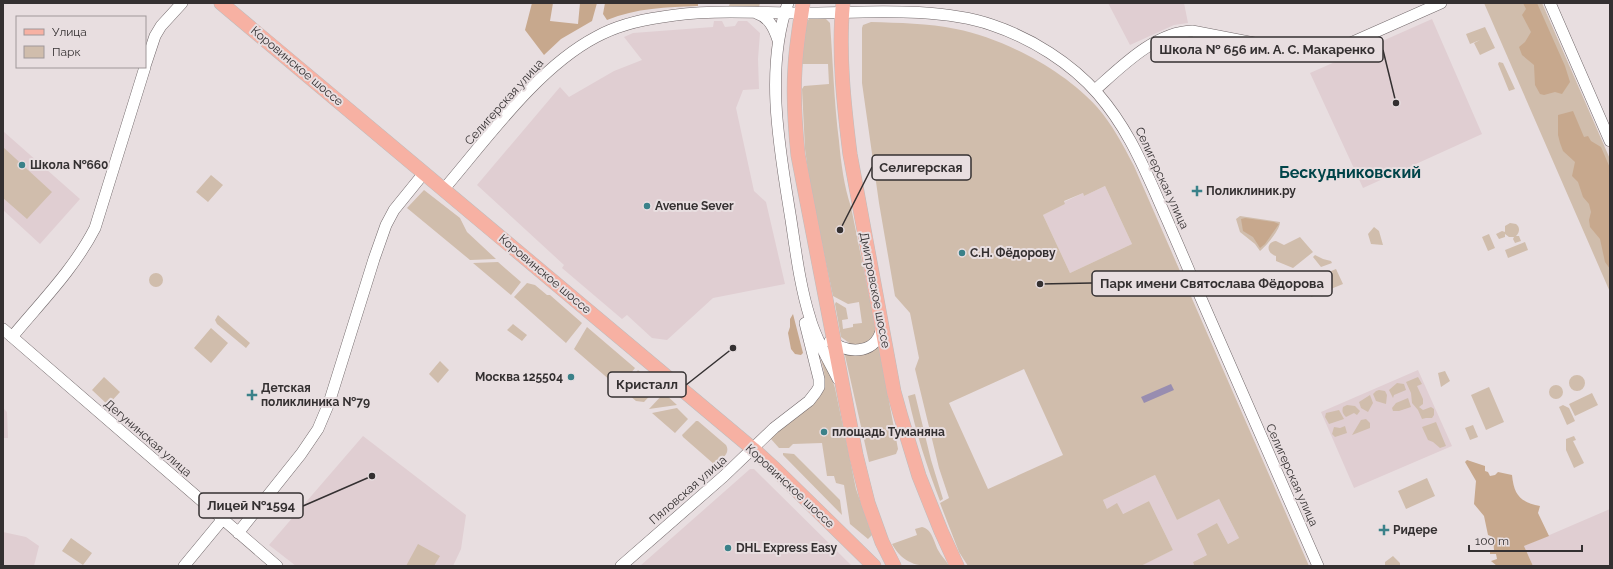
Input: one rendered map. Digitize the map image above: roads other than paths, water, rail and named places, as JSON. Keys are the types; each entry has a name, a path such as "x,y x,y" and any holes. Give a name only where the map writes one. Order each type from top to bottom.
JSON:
{"main road":[{"name":"Коровинское шоссе","path":"221,3 753,449 874,566"},
{"path":"802,8 795,67 794,113 798,155 856,455 868,503 882,542 894,566"},
{"name":"Дмитровское шоссе","path":"843,8 842,39 844,99 850,154 894,392 910,450 932,510 957,566"},
{"name":"Коровинское шоссе","path":"862,553 874,560 894,566"}],"street":[{"path":"146,63 155,36 161,26 182,3"},
{"path":"1095,90 1148,47 1165,37 1179,33 1192,31 1286,49 1324,50 1346,45 1441,3"},
{"path":"1550,3 1610,141"},
{"path":"786,8 778,40 777,108 781,156 802,287 810,318 846,398"},
{"name":"Селигерская улица","path":"444,190 522,98 553,66 599,35 625,25 665,16 702,13 756,12 786,8 843,8 952,16 992,25 1040,47 1073,70 1095,90 1125,130 1139,156 1318,566"},
{"path":"756,12 762,14 769,22 778,40"},
{"path":"12,337 85,248 95,228 144,68"},
{"path":"238,533 301,454 318,429 329,403 386,225 394,210 424,173"},
{"name":"Пяловская улица","path":"621,566 753,449 774,428 809,401 816,392 819,387 817,368 806,328 802,287"},
{"path":"810,318 824,336 835,344 853,350 868,347 879,336 882,326 881,320"},
{"name":"Дегунинская улица","path":"3,329 277,566"},
{"path":"184,566 222,520"}],"place":[{"name":"Школа № 656 им. А. С. Макаренко","path":"1396,103"},
{"name":"Школа №660","path":"22,165"},
{"name":"Поликлиник.ру","path":"1197,191"},
{"name":"Avenue Sever","path":"647,206"},
{"name":"Селигерская","path":"840,230"},
{"name":"С.Н. Фёдорову","path":"962,253"},
{"name":"Парк имени Святослава Фёдорова","path":"1040,284"},
{"name":"Кристалл","path":"733,348"},
{"name":"Москва 125504","path":"571,377"},
{"name":"Детская поликлиника №79","path":"252,395"},
{"name":"площадь Туманяна","path":"824,432"},
{"name":"Лицей №1594","path":"372,476"},
{"name":"Ридере","path":"1384,530"},
{"name":"DHL Express Easy","path":"728,548"}],"district":[{"name":"Бескудниковский","path":"1350,172"}]}
